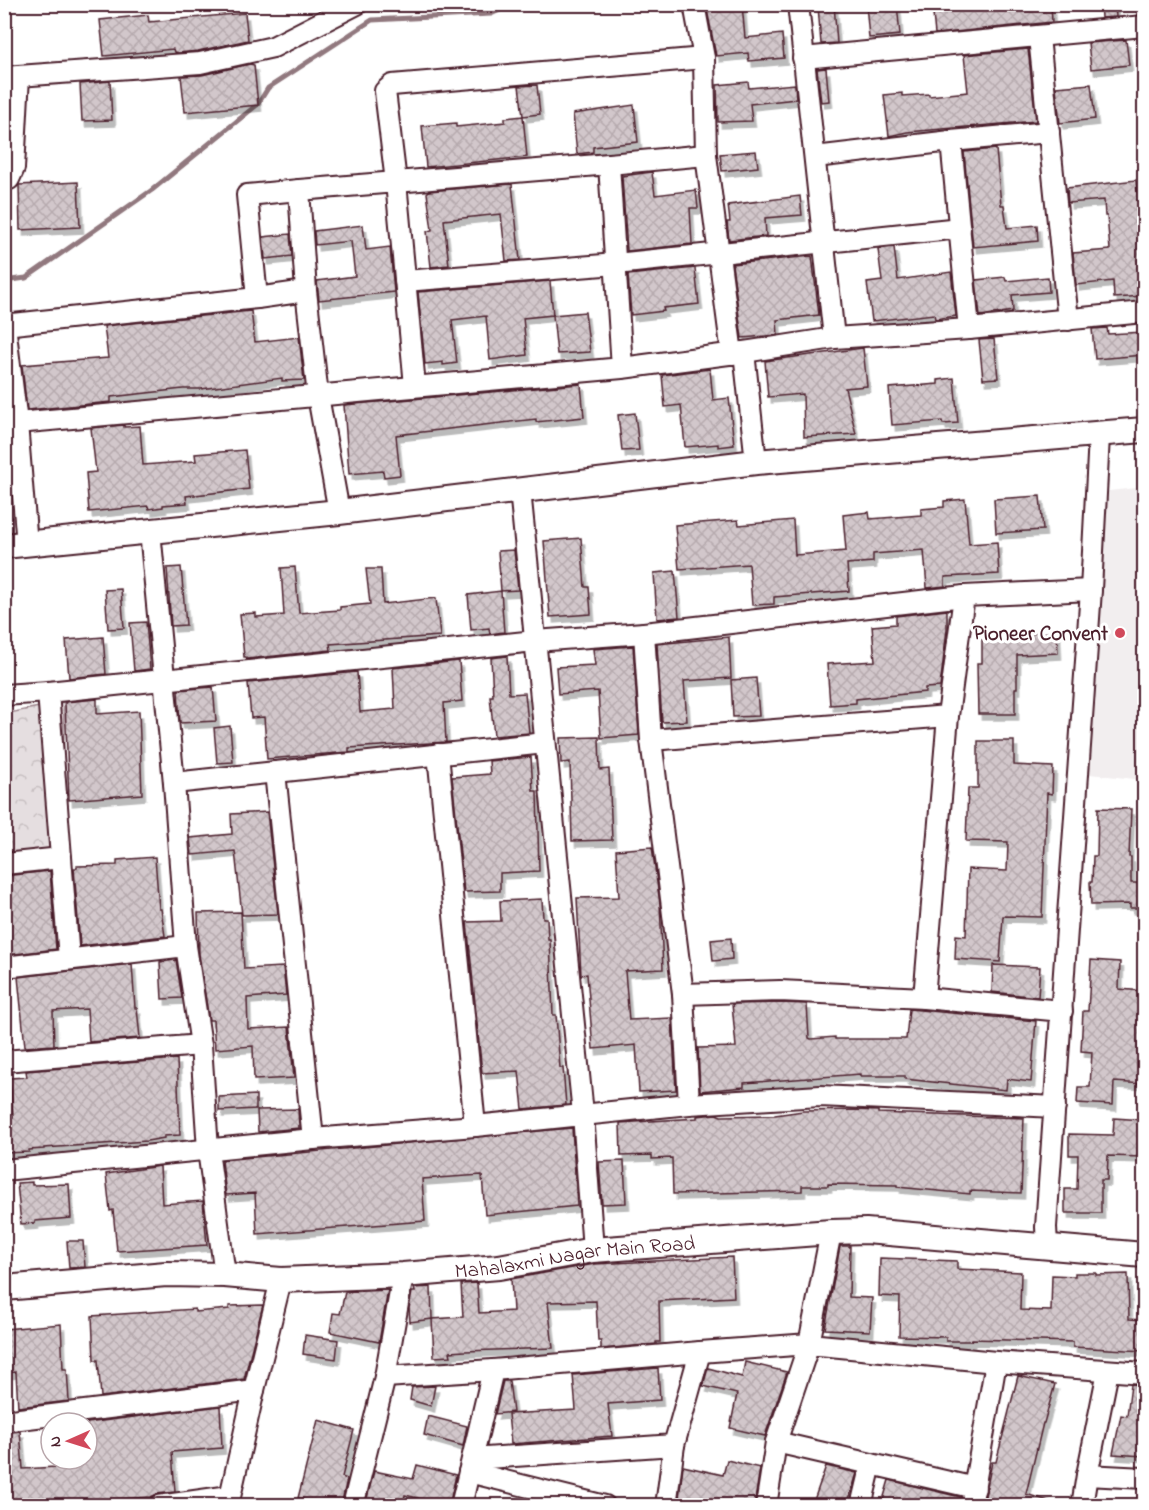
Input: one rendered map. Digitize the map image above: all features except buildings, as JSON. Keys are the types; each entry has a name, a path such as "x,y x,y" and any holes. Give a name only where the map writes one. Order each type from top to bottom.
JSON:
{"street":[{"path":"4,180 9,179 14,168 12,76 200,63 273,47 357,4"},
{"path":"694,4 704,58 706,155 719,254 756,462"},
{"path":"798,4 834,338"},
{"path":"803,58 1144,26"},
{"path":"1040,37 1068,320"},
{"path":"415,386 385,91 392,85 704,58"},
{"path":"815,158 951,141 1049,132"},
{"path":"951,141 969,329"},
{"path":"257,298 247,195 706,155"},
{"path":"609,164 622,368"},
{"path":"299,190 306,291 318,396 339,512"},
{"path":"405,281 616,264 960,228"},
{"path":"306,291 5,325 17,423 16,545 339,512 756,462 1099,436 1144,430"},
{"path":"17,423 622,368 834,338 969,329 1144,312"},
{"path":"1047,1245 1046,1227 1091,590 1099,436"},
{"path":"520,490 583,1114 594,1250"},
{"path":"150,531 174,783 186,946 201,1045 208,1150 225,1275"},
{"path":"4,696 535,641 644,633 964,596 1091,590"},
{"path":"924,998 948,716 964,596"},
{"path":"644,633 651,740 683,994 689,1104"},
{"path":"48,692 69,959"},
{"path":"651,740 948,716"},
{"path":"174,783 545,743"},
{"path":"438,753 475,1126"},
{"path":"276,772 313,1139"},
{"path":"4,864 61,858"},
{"path":"4,967 186,946"},
{"path":"683,994 780,991 924,998 1062,1011"},
{"path":"4,1060 201,1045"},
{"path":"4,1170 689,1104 820,1096 1055,1107"},
{"name":"Mahalaxmi Nagar Main Road","path":"4,1288 166,1274 225,1275 281,1280 403,1275 500,1267 594,1250 831,1232 866,1231 1144,1255"},
{"path":"766,1506 776,1442 809,1344 831,1232"},
{"path":"353,1506 385,1377 403,1275"},
{"path":"159,1506 229,1501 281,1280"},
{"path":"385,1377 809,1344 996,1362 1144,1373"},
{"path":"666,1506 674,1445 700,1352"},
{"path":"776,1442 871,1464 973,1497 996,1362"},
{"path":"461,1506 493,1370"},
{"path":"1082,1506 1108,1371"},
{"path":"4,1421 254,1390"},
{"path":"470,1466 674,1445"},
{"path":"861,1506 871,1464"},
{"path":"470,1466 605,1506"},
{"path":"1087,1475 1144,1478"}],"shaded area":[{"name":"Pioneer Convent","path":"1144,487 1144,780 1090,774 1101,492"}],"green space":[{"path":"64,702 63,850 5,857 4,714"}],"waterway":[{"path":"4,281 26,278 152,190 258,104 268,88 372,20 491,14 513,4"}],"place":[{"name":"Pioneer Convent","path":"1120,633"}]}
